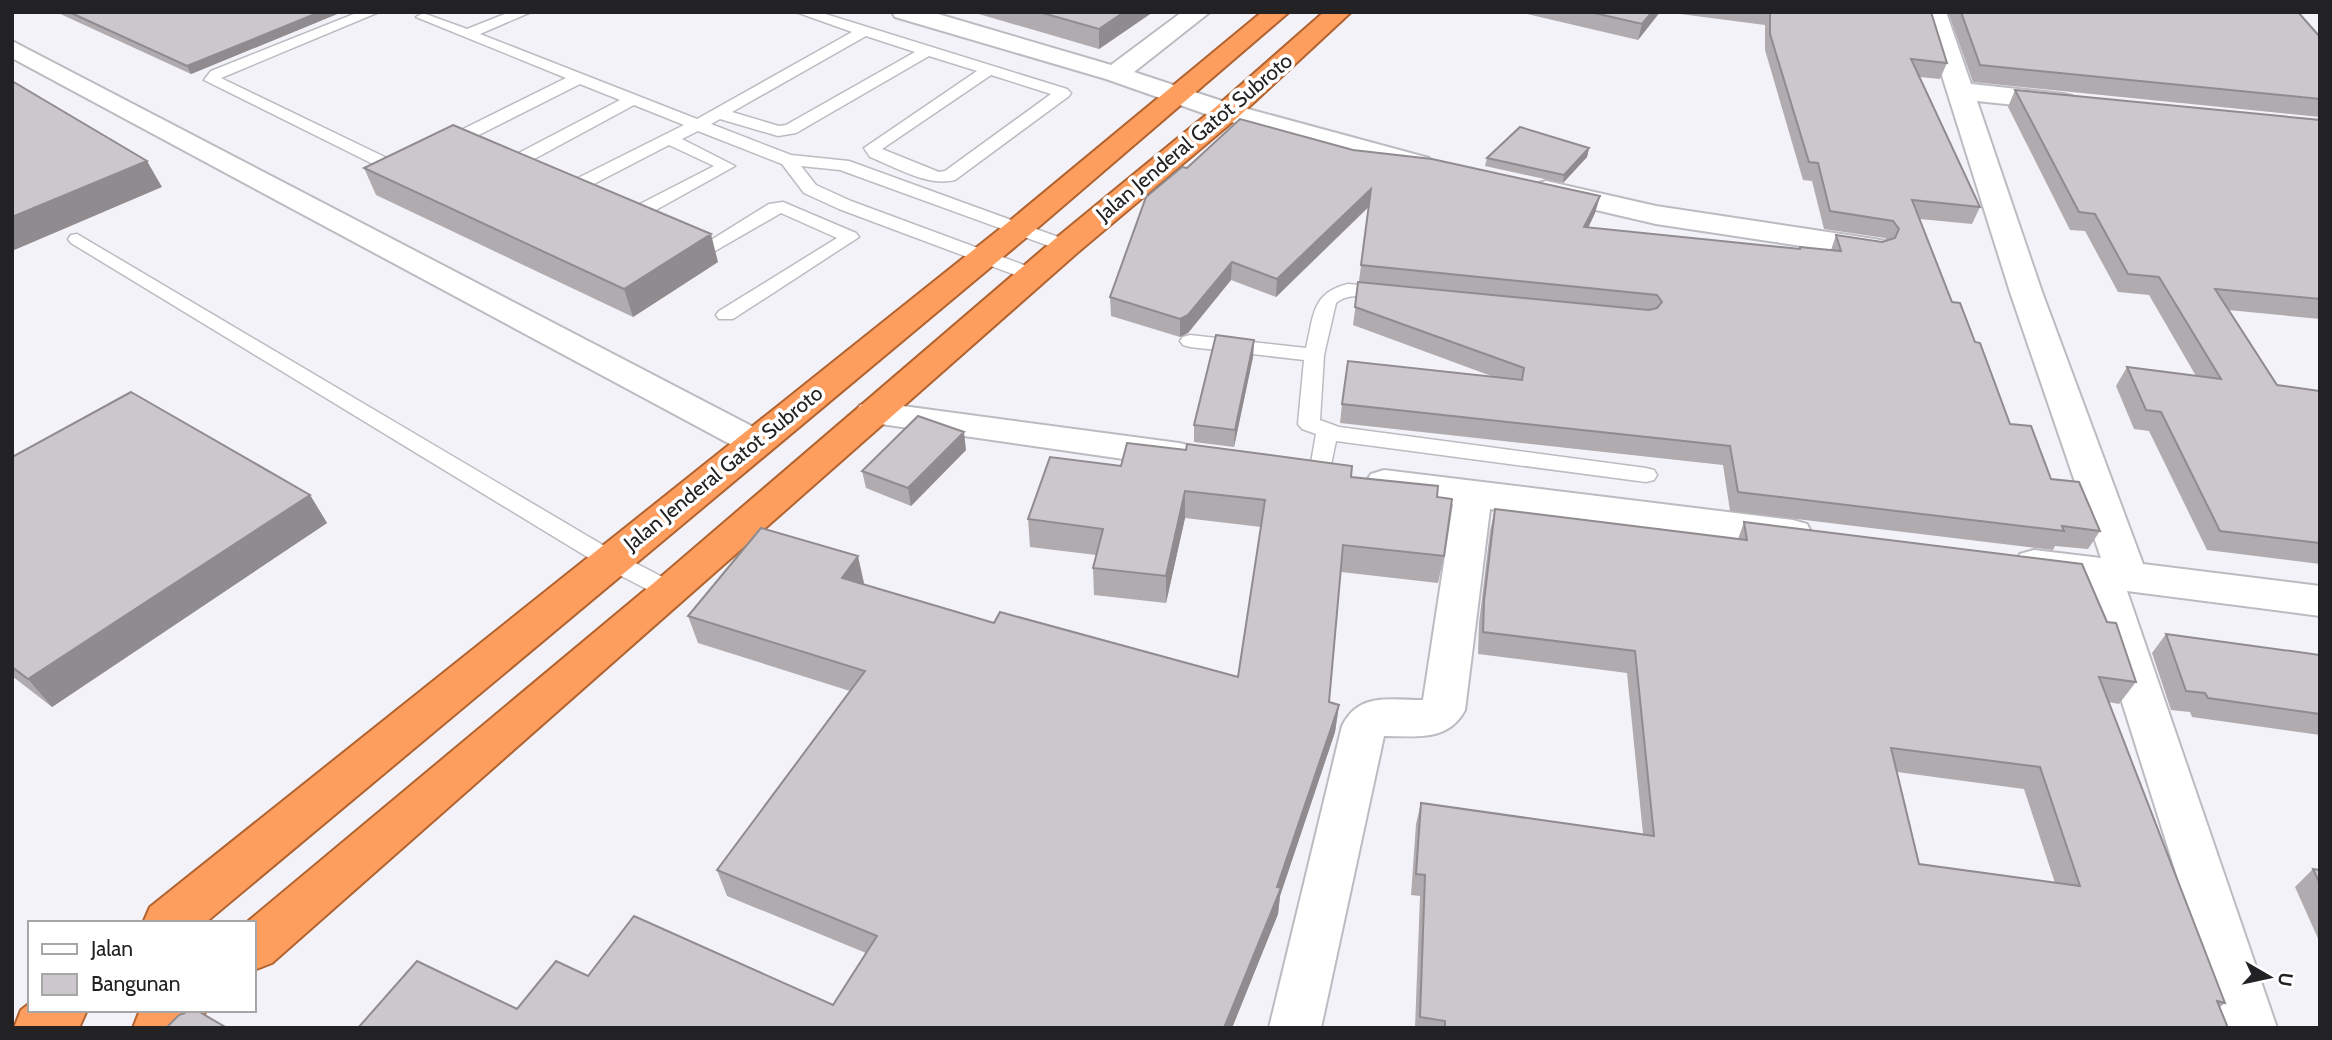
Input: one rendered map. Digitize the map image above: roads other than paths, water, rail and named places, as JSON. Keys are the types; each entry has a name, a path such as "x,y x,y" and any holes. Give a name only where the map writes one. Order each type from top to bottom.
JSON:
{"highway":[{"name":"Jalan Jenderal Gatot Subroto","path":"170,921 1017,230 1277,12"},
{"name":"Jalan Jenderal Gatot Subroto","path":"256,945 670,591 1066,246 1227,112 1339,12"},
{"path":"40,1028 59,1012"},
{"path":"159,1028 178,1012"}],"street":[{"path":"904,12 1115,74 1227,112 1360,150 1447,170"},
{"path":"1115,74 1198,12"},
{"path":"1934,12 2114,573 2251,1028"},
{"path":"12,48 754,442"},
{"path":"1958,91 2083,104"},
{"path":"1513,184 1656,215 1874,248"},
{"path":"873,413 1211,459"},
{"path":"1306,472 1828,538"},
{"path":"1295,1028 1364,726 1372,718 1433,718 1443,710 1473,495"},
{"path":"2005,560 2320,601"}],"lane":[{"path":"372,12 216,74 212,80 391,166 406,164 579,78"},
{"path":"467,34 524,12"},
{"path":"803,12 1063,93 943,178 872,151 872,148 989,70"},
{"path":"422,14 788,160 842,165 1066,246"},
{"path":"582,183 698,125 865,32"},
{"path":"719,113 778,131 790,130 927,51"},
{"path":"519,160 633,99"},
{"path":"669,139 727,166 646,208 645,213 708,246 715,246 770,210 783,207 850,237 726,315"},
{"path":"788,160 810,189 845,205 1033,275"},
{"path":"77,239 610,560 670,591"},
{"path":"1409,295 1353,289 1332,294 1327,301 1314,355 1309,424 1327,432 1646,475"},
{"path":"1190,341 1314,355"},
{"path":"1306,472 1327,432"}]}
